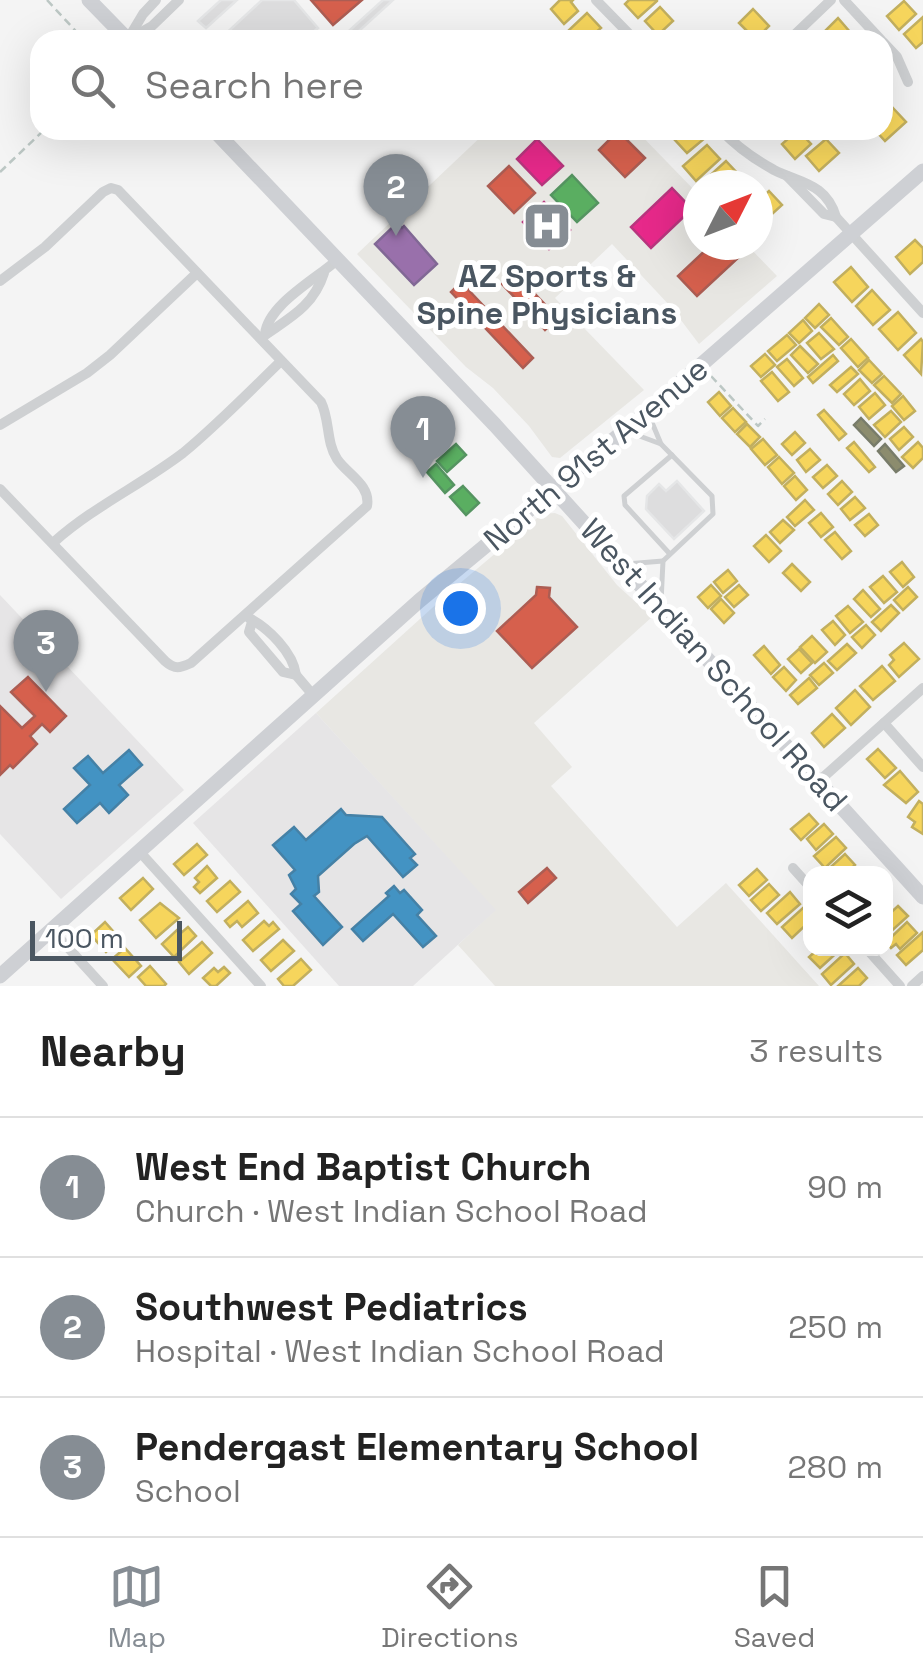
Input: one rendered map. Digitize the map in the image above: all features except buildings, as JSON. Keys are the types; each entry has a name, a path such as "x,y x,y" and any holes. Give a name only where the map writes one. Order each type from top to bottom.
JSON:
{"main road":[{"path":"90,0 118,30"},
{"name":"West Indian School Road","path":"224,140 554,489 923,896"},
{"name":"North 91st Avenue","path":"0,976 419,601 648,412 923,171"}],"street":[{"path":"133,30 156,0"},
{"path":"145,30 178,0"},
{"path":"596,0 625,30"},
{"path":"800,30 831,0"},
{"path":"844,0 872,30"},
{"path":"893,53 908,82"},
{"path":"733,140 787,176 824,214 836,216 919,300 923,313"},
{"path":"0,281 46,247 111,188 124,196 262,336 321,402 328,415 331,449 369,499 367,506 248,618 191,663 172,668 0,488"},
{"path":"262,336 266,323 288,300 338,259"},
{"path":"0,425 110,356 196,273"},
{"path":"262,336 279,329 318,292 324,273"},
{"path":"288,300 299,310"},
{"path":"54,542 84,515 184,452 281,361"},
{"path":"248,618 258,622 294,661 296,676 314,695"},
{"path":"820,781 923,688"},
{"path":"884,723 923,767"},
{"path":"139,851 262,986"},
{"path":"792,868 803,880"},
{"path":"52,930 102,986"},
{"path":"873,956 900,986"},
{"path":"912,986 923,976"}],"lane":[{"path":"623,565 663,561 713,514 712,496 661,444 648,412"},
{"path":"624,431 661,444"},
{"path":"670,554 625,504 624,496 672,455"},
{"path":"661,605 663,561"}],"path":[{"path":"47,0 75,30"},
{"path":"0,172 34,140"},
{"path":"710,376 758,426 764,419"}],"shaded area":[{"path":"477,140 646,140 683,179 683,260 762,260 777,276 699,344 671,307 612,244 555,298 644,390 560,458 552,457 493,388 466,367 357,254"},
{"path":"542,514 562,516 617,585 652,617 534,723 572,767 551,786 677,927 726,883 819,986 495,986 458,945 495,910 316,713"},
{"path":"0,595 184,790 61,899 0,834"},
{"path":"316,713 496,910 413,986 339,986 193,823"}],"place":[{"name":"AZ Sports & Spine Physicians","path":"547,226"},
{"name":"Southwest Pediatrics","path":"396,236"},
{"name":"West End Baptist Church","path":"423,478"},
{"name":"Pendergast Elementary School","path":"46,692"}]}
